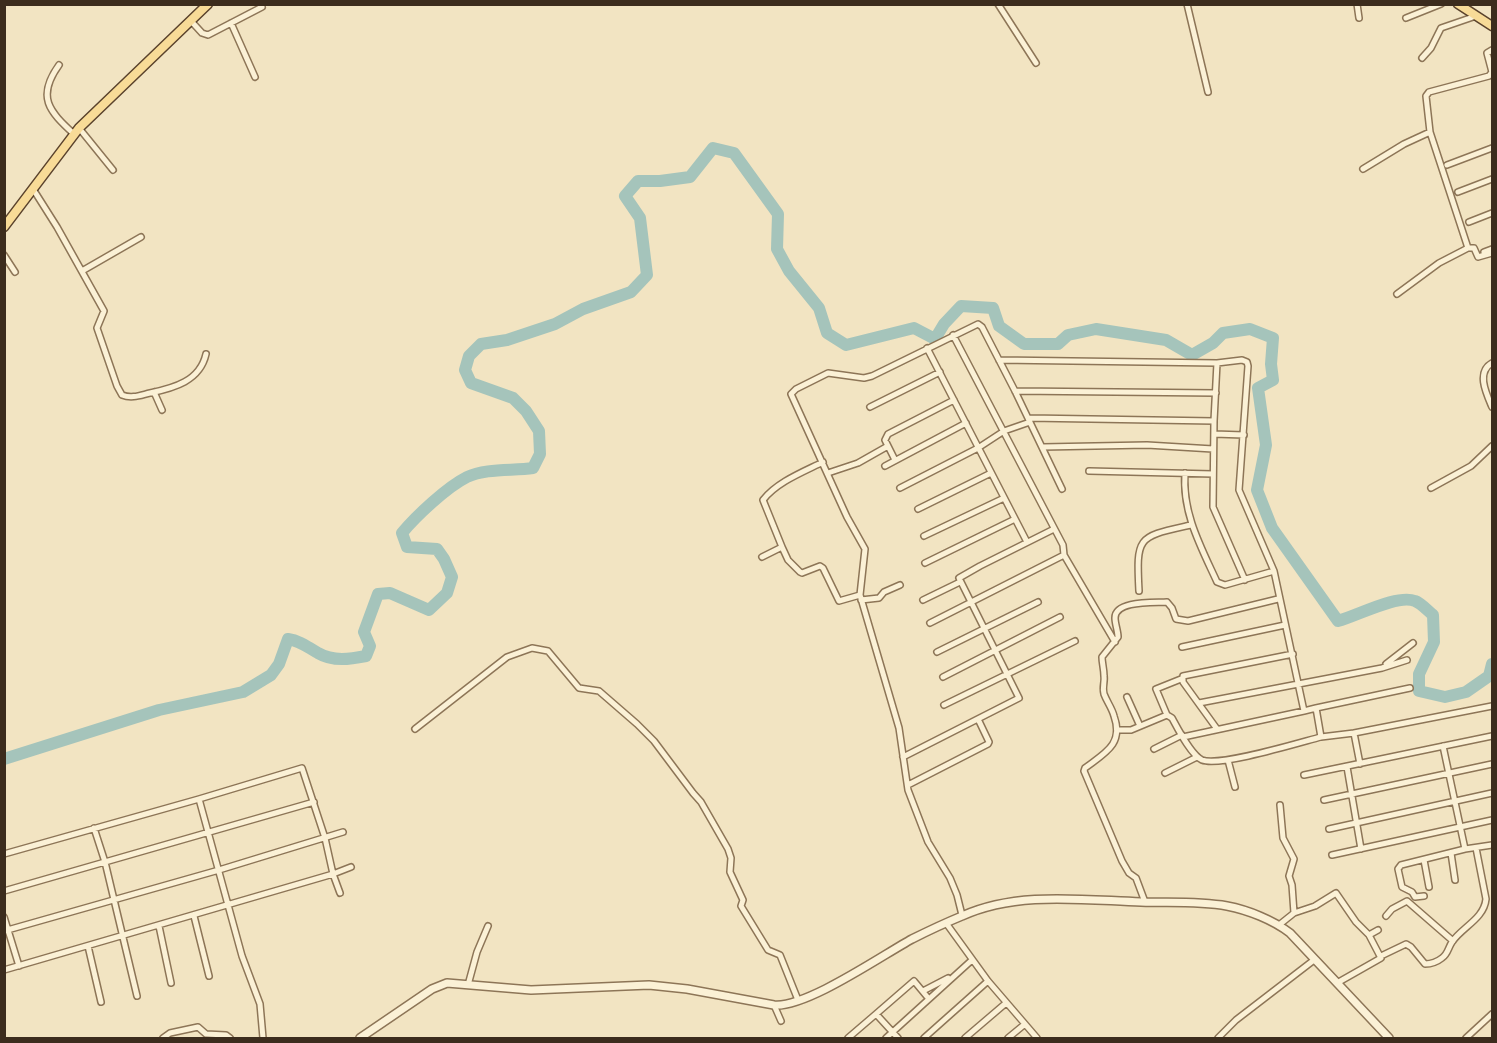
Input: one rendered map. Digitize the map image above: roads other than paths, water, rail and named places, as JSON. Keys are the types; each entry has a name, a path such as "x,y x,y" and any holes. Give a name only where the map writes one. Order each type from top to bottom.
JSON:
{"main road":[{"path":"4,227 76,131 208,4"},
{"path":"1458,4 1492,26"}],"street":[{"path":"998,4 1036,63"},
{"path":"1187,4 1208,92"},
{"path":"1357,4 1359,18"},
{"path":"1406,18 1441,4"},
{"path":"191,21 205,35 262,7"},
{"path":"1422,58 1431,48 1441,28 1477,16"},
{"path":"231,23 255,77"},
{"path":"1468,248 1430,132 1426,108 1427,93 1489,76 1492,72 1487,53 1492,50"},
{"path":"59,65 47,87 46,95 50,106 57,117 76,131 113,170"},
{"path":"1364,169 1404,144 1430,132"},
{"path":"1447,165 1492,148"},
{"path":"1458,192 1492,179"},
{"path":"33,189 104,311 97,328 122,395 129,397 180,384 190,379 202,367 206,354"},
{"path":"1468,222 1492,213"},
{"path":"82,271 141,237"},
{"path":"1397,294 1446,258 1468,248 1474,248 1478,257 1492,253"},
{"path":"1484,252 1492,249"},
{"path":"4,255 15,273"},
{"path":"962,915 950,878 928,842 908,784 899,728 861,597 865,549 791,397 792,392 828,373 864,378 872,376 975,324 980,325 1030,420 1062,489"},
{"path":"953,335 1063,545 1064,555 1115,642"},
{"path":"927,348 1027,542"},
{"path":"999,360 1217,363 1242,360 1246,362 1248,366 1239,490 1274,571 1278,599 1293,654 1304,711"},
{"path":"1217,363 1213,507 1245,580"},
{"path":"1492,363 1484,369 1482,375 1492,407"},
{"path":"870,407 940,372"},
{"path":"1015,391 1216,393"},
{"path":"154,392 162,410"},
{"path":"895,460 885,440 888,434 954,400"},
{"path":"900,488 978,448 1004,431 1030,420 1214,421"},
{"path":"885,466 966,423"},
{"path":"1214,434 1244,435"},
{"path":"1043,447 1147,445 1213,448"},
{"path":"828,473 858,462 888,446"},
{"path":"1431,488 1471,466 1492,446"},
{"path":"823,462 796,475 771,492 764,500 788,560 802,573 820,566 823,568 839,601 861,597 879,598 884,592 900,585"},
{"path":"1089,471 1213,474"},
{"path":"918,509 991,473"},
{"path":"1185,473 1185,502 1191,525 1217,582 1225,585 1274,571"},
{"path":"924,536 1004,498"},
{"path":"925,563 1015,519"},
{"path":"1139,591 1137,555 1141,545 1155,533 1191,525"},
{"path":"903,757 1019,698 959,578 1054,529"},
{"path":"762,556 782,547"},
{"path":"930,623 1064,555"},
{"path":"923,600 960,582"},
{"path":"1145,902 1136,878 1129,873 1122,861 1084,774 1085,768 1101,758 1113,744 1117,730 1116,719 1103,691 1105,678 1102,661 1105,652 1115,642 1118,633 1115,615 1117,610 1128,605 1167,603 1172,608 1176,619 1181,621 1278,599"},
{"path":"937,652 1038,602"},
{"path":"943,677 1060,617"},
{"path":"1182,647 1286,625"},
{"path":"944,705 1075,641"},
{"path":"1382,668 1413,643"},
{"path":"414,729 507,657 532,648 548,651 579,688 598,691 637,724 660,748 701,802 728,849 731,858 730,873 743,900 741,906 768,951 780,955 798,1000"},
{"path":"1293,654 1186,675 1156,689 1167,715 1172,718 1197,757 1208,761 1228,760 1321,738 1492,706"},
{"path":"1199,703 1382,668 1407,660"},
{"path":"1181,679 1217,729"},
{"path":"1154,749 1182,736 1410,688"},
{"path":"1127,697 1140,726"},
{"path":"1316,708 1321,738"},
{"path":"1117,730 1131,730 1167,715"},
{"path":"908,784 988,744 978,719"},
{"path":"1354,733 1360,764"},
{"path":"1304,775 1492,736"},
{"path":"1443,746 1465,849"},
{"path":"1165,773 1197,757"},
{"path":"1228,760 1235,787"},
{"path":"1324,800 1492,764"},
{"path":"1347,767 1361,849"},
{"path":"4,854 302,768 340,893"},
{"path":"1329,829 1492,793"},
{"path":"199,799 243,956 260,1004 263,1038"},
{"path":"4,891 314,802"},
{"path":"1280,805 1283,838 1294,862 1289,876 1294,913"},
{"path":"1332,855 1492,820"},
{"path":"94,828 105,862 137,996"},
{"path":"6,930 219,870 343,832"},
{"path":"1424,896 1417,897 1402,886 1398,869 1401,864 1492,845"},
{"path":"1337,983 1379,960 1381,956 1406,944 1411,947 1422,963 1429,964 1444,957 1453,941 1485,906 1486,899 1476,848"},
{"path":"1451,853 1455,880"},
{"path":"1424,860 1430,887"},
{"path":"4,970 229,906 351,867"},
{"path":"1279,925 1294,913 1315,906 1336,893 1356,922 1369,934 1381,956"},
{"path":"360,1038 439,985 447,983 531,990 649,985 774,1005 785,1004 818,993 912,940 962,915 984,907 1013,902 1079,899 1188,902 1230,907 1279,925 1290,933 1389,1038"},
{"path":"1386,916 1392,909 1407,901 1453,941"},
{"path":"194,916 209,976"},
{"path":"4,917 6,930 19,966"},
{"path":"946,923 988,981 1037,1038"},
{"path":"159,926 171,983"},
{"path":"468,985 477,952 488,926"},
{"path":"1369,934 1378,930"},
{"path":"88,946 101,1002"},
{"path":"886,1038 972,960"},
{"path":"1218,1038 1236,1020 1314,960"},
{"path":"923,991 956,974"},
{"path":"848,1038 914,981 929,999"},
{"path":"924,1038 988,981"},
{"path":"965,1038 1006,1003"},
{"path":"774,1005 781,1021"},
{"path":"876,1014 898,1038"},
{"path":"1466,1038 1492,1014"},
{"path":"1008,1038 1025,1024"},
{"path":"163,1038 170,1033 198,1027 206,1034 226,1035 230,1038"}],"waterway":[{"path":"4,759 159,710 243,692 271,675 279,664 288,639 330,658 348,659 366,656 370,646 364,632 378,594 390,593 429,610 447,593 452,577 437,549 407,547 402,533 432,502 467,477 491,471 533,468 540,454 539,431 526,411 513,398 471,383 465,370 469,356 481,344 507,340 555,324 583,309 631,292 647,275 640,218 625,196 638,181 690,177 713,148 734,153 778,214 777,249 789,271 819,308 827,333 846,345 914,328 935,339 944,324 961,306 993,308 999,326 1024,344 1058,344 1068,335 1096,329 1166,340 1192,355 1213,343 1223,333 1250,329 1273,338 1271,364 1273,380 1258,388 1266,445 1257,490 1272,528 1338,621 1398,600 1415,601 1433,615 1434,642 1419,674 1419,691 1445,697 1466,692 1489,676 1492,664"}]}
